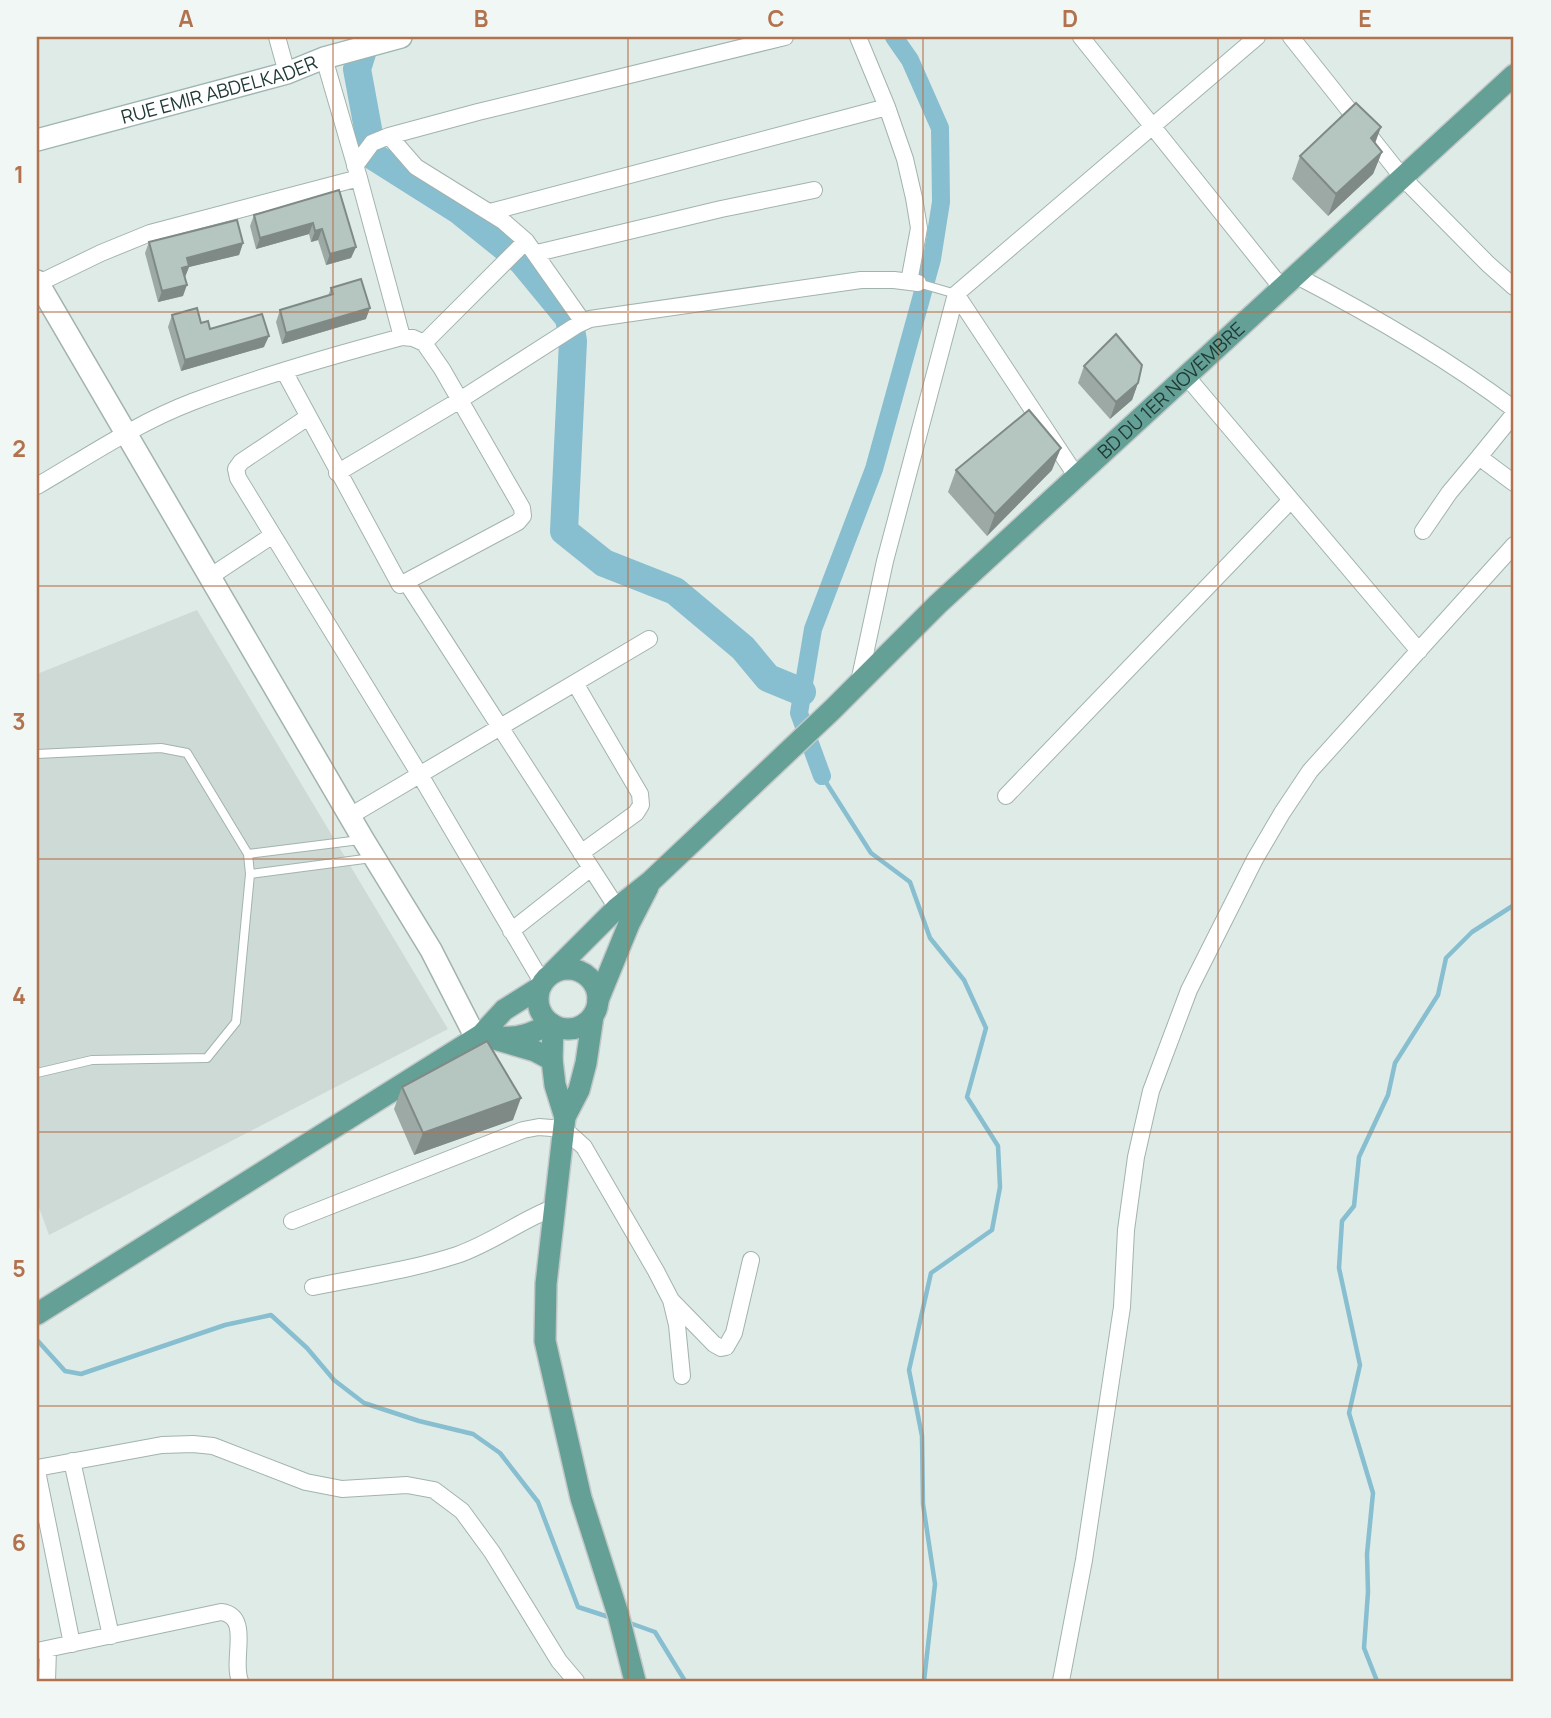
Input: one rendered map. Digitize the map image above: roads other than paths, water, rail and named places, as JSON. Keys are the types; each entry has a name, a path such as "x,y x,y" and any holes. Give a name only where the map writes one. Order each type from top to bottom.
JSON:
{"main road":[{"name":"BD DU 1ER NOVEMBRE","path":"651,881 832,710 938,604 1514,75"},
{"path":"564,1123 555,1085 552,1025 538,1008 545,981 617,908 651,881"},
{"path":"634,1680 618,1614 581,1498 545,1341 546,1283 564,1123 579,1090 596,1008 629,924 651,881"},
{"path":"37,1314 479,1036 504,1010 545,981 571,968 588,976 594,983 596,1008 582,1026 570,1029 552,1025 513,1038 479,1036"},
{"path":"479,1036 535,1051 552,1060"}],"street":[{"path":"276,37 287,73"},
{"name":"RUE EMIR ABDELKADER","path":"37,140 287,73 324,58 401,37"},
{"path":"479,1036 431,950 37,283 150,233 358,167 372,143 384,137 503,105 785,37"},
{"path":"337,473 460,400 575,326 612,315 861,280 913,283 919,228 905,159 858,37"},
{"path":"1081,37 1152,125 1288,281 1373,315 1467,374 1514,412 1449,493 1423,531"},
{"path":"859,682 885,561 956,294 1257,37"},
{"path":"1291,37 1403,178 1514,287"},
{"path":"324,58 358,167 402,337"},
{"path":"490,212 887,107"},
{"path":"384,137 415,167 490,212 522,250 575,326"},
{"path":"424,343 522,250 814,190"},
{"path":"956,294 1077,477"},
{"path":"37,486 126,434 191,402 284,371 402,337 414,338 424,343 522,508 523,516 517,522 400,585 284,371"},
{"path":"1186,377 1419,650"},
{"path":"308,417 241,462 236,469 238,478 511,931 545,981"},
{"path":"1479,457 1514,483"},
{"path":"1006,796 1291,500"},
{"path":"211,576 273,535"},
{"path":"1061,1681 1084,1560 1122,1307 1126,1230 1136,1157 1151,1091 1189,990 1255,859 1310,771 1514,545"},
{"path":"407,583 617,908"},
{"path":"350,816 649,639"},
{"path":"575,683 640,794 641,805 636,813 582,853"},
{"path":"511,931 591,868"},
{"path":"292,1221 523,1130 564,1123 584,1147 604,1179 671,1300 721,1348 726,1347 734,1333 751,1260"},
{"path":"313,1287 457,1255 555,1207"},
{"path":"671,1300 677,1325 682,1376"},
{"path":"72,1644 37,1469 162,1445 194,1444 213,1447 306,1482 342,1489 407,1485 434,1490 462,1511 492,1552 559,1661 576,1681"},
{"path":"72,1461 111,1636"},
{"path":"47,1681 43,1650 221,1612 231,1613 237,1620 239,1632 236,1656 240,1681"}],"lane":[{"path":"913,283 956,294"},
{"path":"37,754 160,748 187,753 248,854 250,874 236,1022 207,1058 92,1060 37,1073"},
{"path":"248,854 363,839"},
{"path":"250,874 375,858"}],"waterway":[{"path":"367,37 357,69 373,156 460,211 522,261 569,318 573,341 564,531 604,563 675,591 743,648 768,678 802,692"},
{"path":"822,776 799,713 813,629 874,469 932,259 941,202 940,128 910,60 894,37"},
{"path":"822,776 871,853 910,882 930,938 964,980 986,1028 967,1097 998,1146 1000,1187 992,1230 931,1273 909,1370 922,1436 923,1504 935,1584 924,1681"},
{"path":"1377,1681 1364,1648 1368,1592 1367,1554 1373,1493 1349,1413 1360,1365 1339,1268 1342,1221 1354,1206 1359,1157 1388,1095 1395,1063 1438,995 1446,958 1472,932 1514,905"},
{"path":"37,1340 65,1371 81,1374 225,1325 271,1315 307,1348 334,1380 364,1403 419,1421 473,1434 500,1453 538,1502 578,1607 612,1618"},
{"path":"627,1622 655,1632 685,1681"}]}
